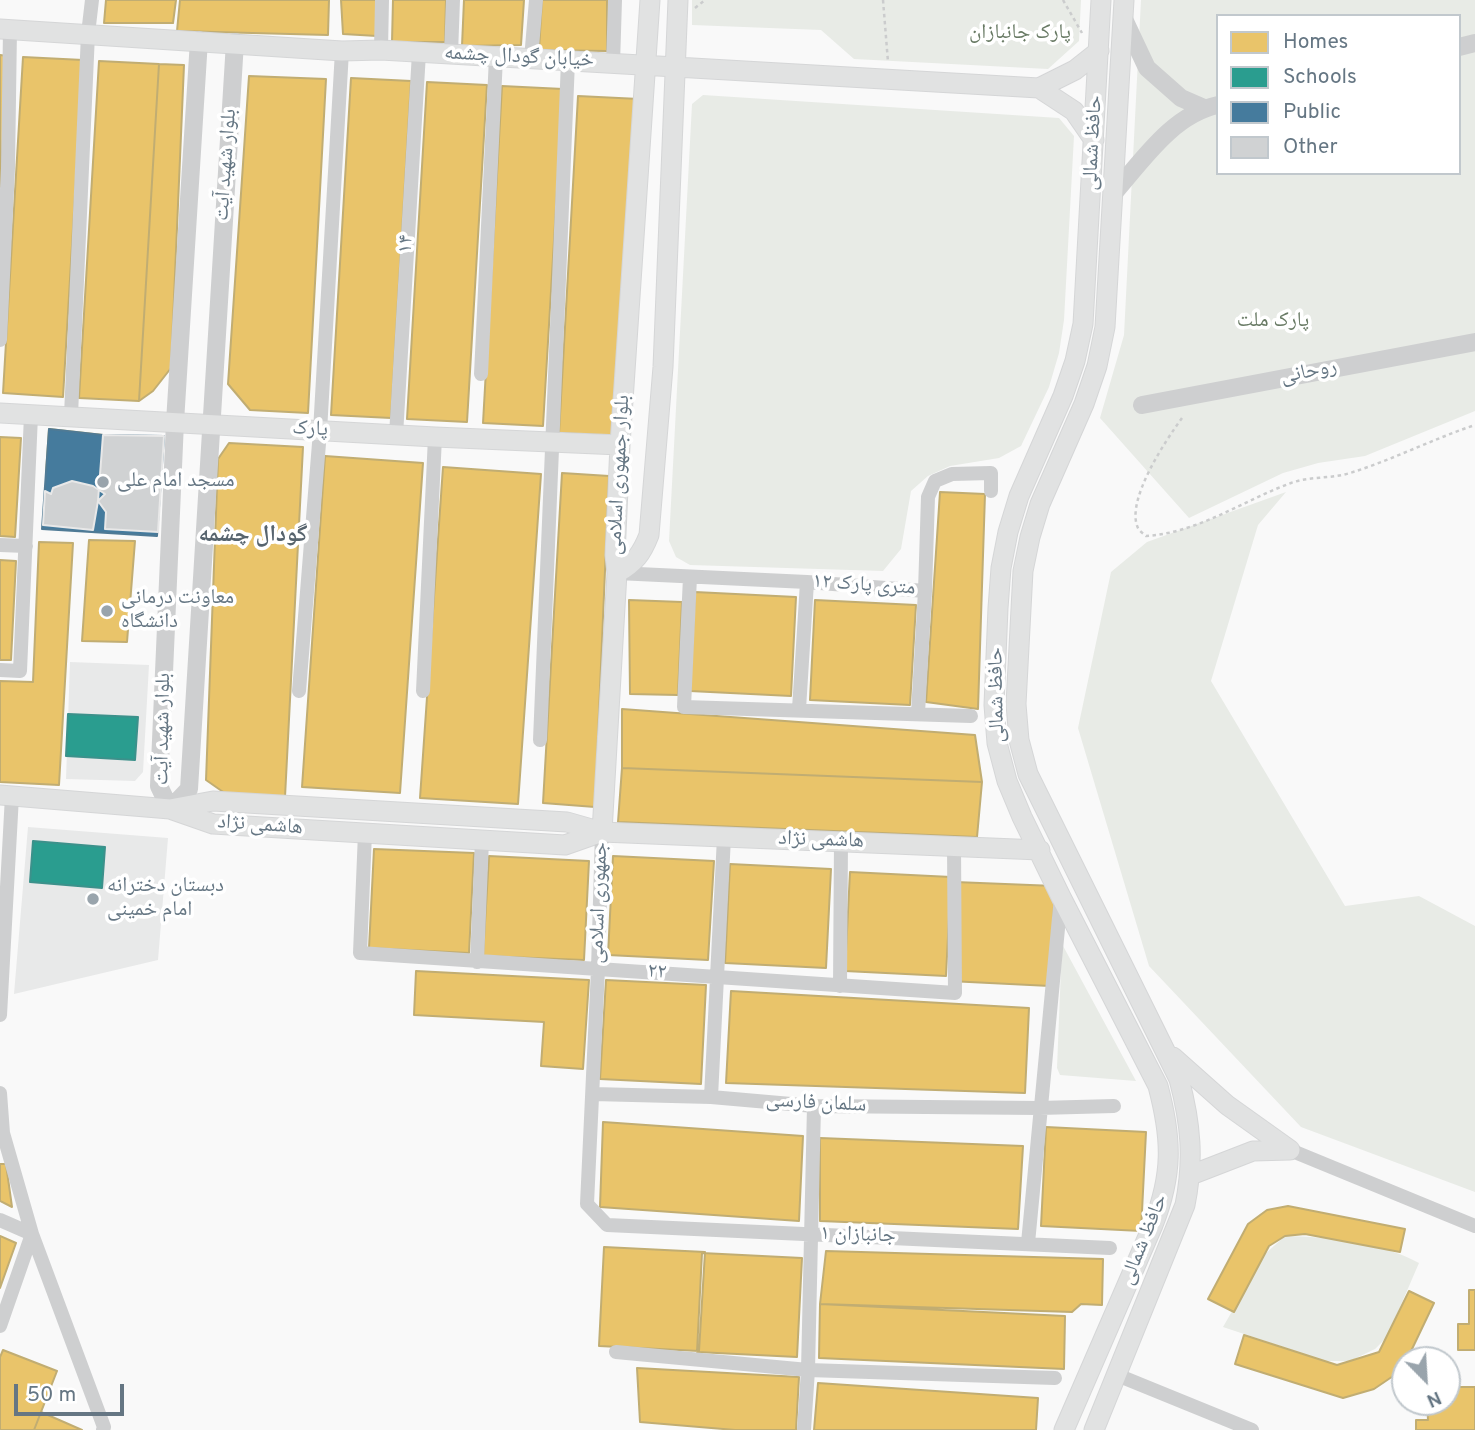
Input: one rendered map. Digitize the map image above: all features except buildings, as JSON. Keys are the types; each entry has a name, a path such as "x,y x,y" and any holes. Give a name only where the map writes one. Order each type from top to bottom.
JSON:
{"main road":[{"name":"بلوار جمهوری اسلامی","path":"650,0 620,445 615,545 617,573 632,565 643,550 649,535 663,367 678,0"},
{"name":"حافظ شمالی","path":"1065,1430 1164,1199 1169,1163 1165,1114 1158,1086 1061,897 1007,781 997,743 994,705 1001,568 1008,531 1019,496 1063,396 1083,324 1101,0"},
{"name":"حافظ شمالی","path":"1094,1430 1185,1205 1191,1175 1187,1110 1179,1079 1166,1050 1028,774 1019,740 1016,704 1023,570 1030,537 1040,504 1084,404 1097,366 1105,327 1123,9"},
{"name":"خیابان گودال چشمه","path":"5,29 342,51 382,50 1039,88"},
{"path":"1094,139 1073,111 1039,88 1074,70 1096,53"},
{"name":"پارک","path":"0,413 620,445"},
{"name":"جمهوری اسلامی","path":"602,832 617,573"},
{"name":"هاشمی نژاد","path":"6,796 170,809 213,824 565,845 602,832"},
{"name":"هاشمی نژاد","path":"170,809 213,801 568,822 602,832 1040,850"},
{"path":"1166,1050 1185,1070 1227,1105 1290,1150"},
{"path":"1191,1175 1253,1151 1290,1150"}],"street":[{"path":"71,415 88,34 92,0"},
{"path":"382,0 382,50"},
{"path":"451,54 453,0"},
{"path":"531,59 536,0"},
{"path":"613,64 615,0"},
{"path":"1123,9 1147,68 1181,98 1211,106"},
{"path":"0,341 8,168 5,29"},
{"name":"بلوار شهید آیت","path":"199,40 175,422 159,786 170,809 189,789 235,42"},
{"path":"299,691 320,431 342,51"},
{"name":"۱۴","path":"396,435 419,52"},
{"path":"481,374 496,57"},
{"path":"540,740 568,61"},
{"path":"1113,194 1174,126 1211,106"},
{"name":"روحانی","path":"1142,405 1475,342"},
{"path":"0,670 20,671 31,415"},
{"path":"423,691 435,437"},
{"name":"۱۲ متری پارک","path":"617,573 807,582 925,591 928,497 935,481 952,474 991,473 991,491"},
{"path":"0,545 26,546"},
{"path":"690,578 684,707 971,716"},
{"path":"799,709 807,582"},
{"path":"918,713 925,591"},
{"path":"0,1015 6,796"},
{"name":"جمهوری اسلامی","path":"602,832 587,1204 607,1225"},
{"name":"۲۲","path":"365,833 360,953 955,993 954,846"},
{"path":"710,1097 724,837"},
{"path":"477,962 482,840"},
{"path":"840,986 841,842"},
{"path":"1028,1243 1061,897"},
{"path":"0,1093 3,1133 32,1234 103,1428"},
{"name":"سلمان فارسی","path":"593,1094 710,1097 814,1107 1114,1106"},
{"path":"804,1430 808,1370 814,1107"},
{"path":"1290,1150 1475,1226"},
{"path":"0,1220 32,1234"},
{"name":"جانبازان ۱","path":"607,1225 1110,1248"},
{"path":"0,1326 32,1234"},
{"path":"615,1352 808,1370 1055,1378"},
{"path":"1117,1375 1252,1430"}],"path":[{"path":"883,0 890,80"},
{"path":"1063,0 1096,53"},
{"path":"1182,418 1167,439 1141,487 1136,512 1138,528 1146,536 1163,535 1187,528 1295,482 1349,473 1475,425"}],"shaded area":[{"path":"70,662 149,665 143,772 135,781 66,779"},
{"name":"دبستان دخترانه امام خمینی","path":"28,827 168,838 158,960 14,994"}],"green space":[{"name":"پارک جانبازان","path":"692,0 1081,0 1079,41 1048,69 854,59 821,30 692,25"},
{"name":"پارک ملت","path":"1141,0 1475,0 1475,411 1365,456 1318,463 1283,473 1189,518 1100,418 1124,335"},
{"path":"703,95 1059,118 1074,136 1064,320 1059,353 1049,387 1021,446 999,458 950,466 928,476 911,491 901,549 883,571 690,565 676,557 669,541 692,104"},
{"path":"1286,492 1258,525 1211,681 1345,906 1419,896 1475,926 1475,1192 1301,1127 1149,966 1078,728 1111,572 1147,542"},
{"path":"1062,944 1136,1081 1060,1075 1057,1068"},
{"path":"1285,1236 1371,1245 1419,1263 1387,1337 1375,1349 1350,1361 1325,1361 1223,1327 1265,1254"}],"place":[{"name":"مسجد امام علی","path":"103,482"},
{"name":"معاونت درمانی دانشگاه","path":"107,611"},
{"name":"دبستان دخترانه امام خمینی","path":"93,899"}],"district":[{"name":"گودال چشمه","path":"253,536"}]}
